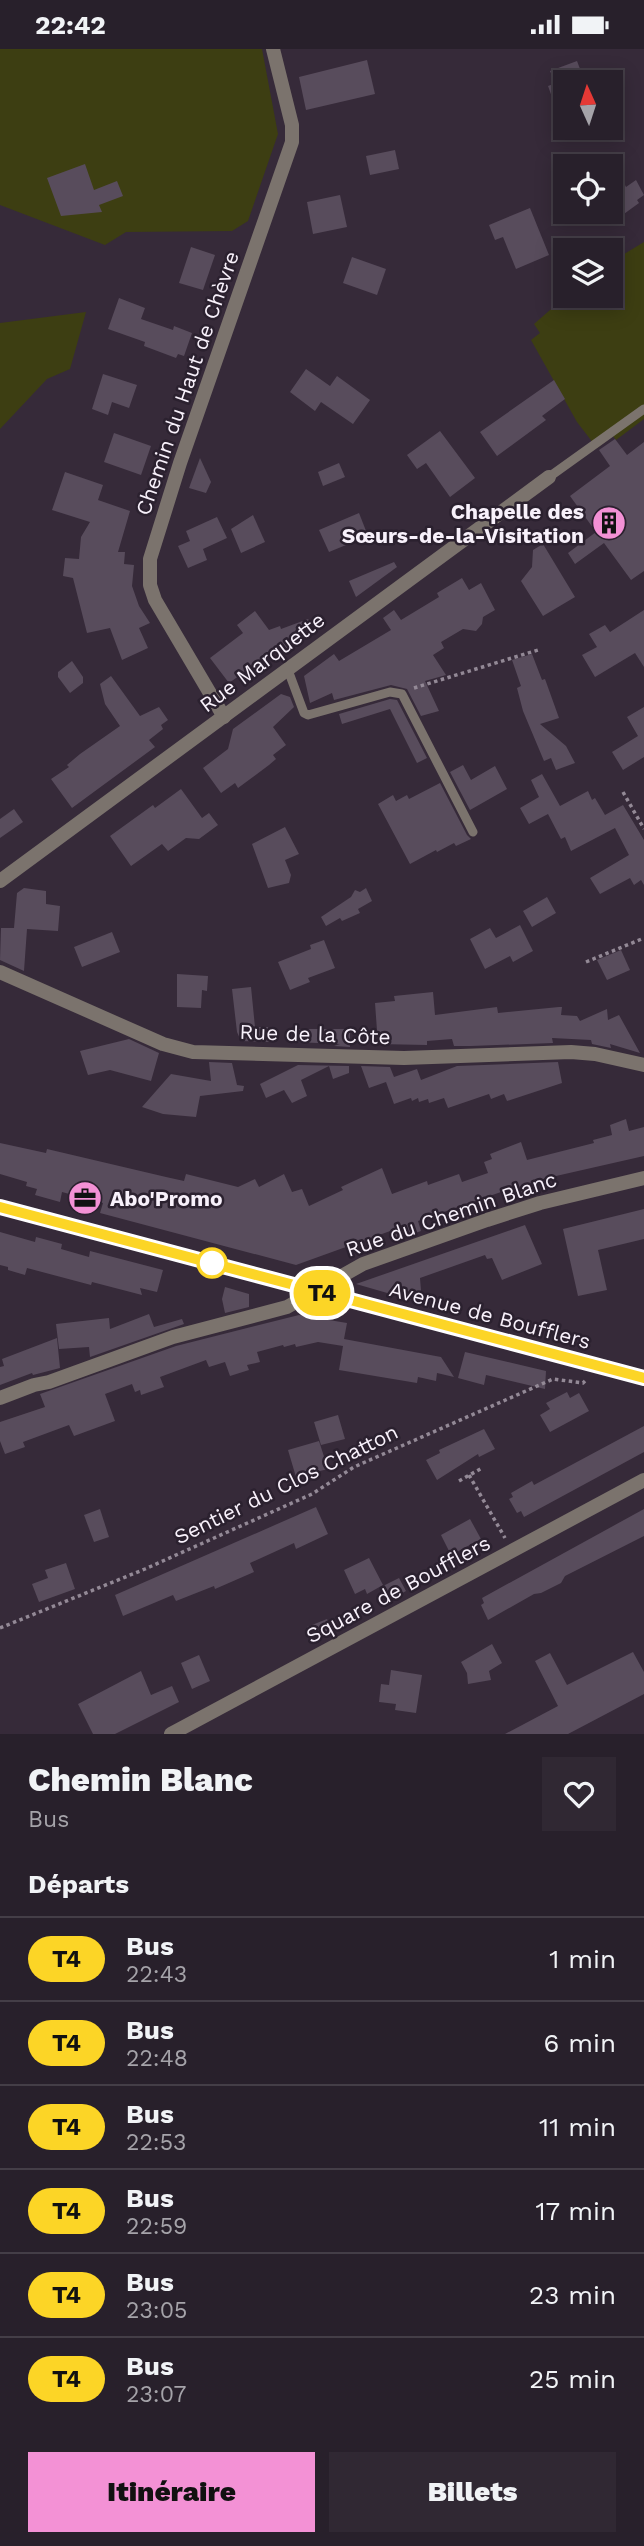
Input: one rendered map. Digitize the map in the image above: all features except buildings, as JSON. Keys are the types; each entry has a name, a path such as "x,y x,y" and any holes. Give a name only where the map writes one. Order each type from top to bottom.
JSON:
{"street":[{"name":"Chemin du Haut de Chèvre","path":"225,717 161,612 150,585 149,569 177,475 292,142 292,125 274,49"},
{"name":"Rue Marquette","path":"0,881 549,477"},
{"name":"Rue de la Côte","path":"0,972 163,1044 193,1052 404,1058 571,1052 595,1054 644,1065"},
{"name":"Rue du Chemin Blanc","path":"0,1398 34,1385 49,1383 173,1337 288,1307 363,1264 487,1220 540,1203 644,1178"},
{"name":"Avenue de Boufflers","path":"0,1207 644,1378"},
{"name":"Square de Boufflers","path":"171,1734 644,1480"}],"lane":[{"path":"549,477 644,409"},
{"path":"288,670 304,713 308,715 390,692 402,694 473,832"}],"path":[{"path":"398,692 538,650"},
{"path":"623,792 644,829"},
{"path":"586,962 644,938"},
{"name":"Sentier du Clos Chatton","path":"0,1628 145,1569 312,1494 354,1467 553,1379 583,1383 585,1381"},
{"path":"459,1481 482,1468"},
{"path":"470,1475 506,1540"}],"shaded area":[{"path":"0,49 262,49 278,134 248,221 232,231 126,232 105,245 0,205"},
{"path":"644,242 644,419 616,440 613,436 597,448 577,422 531,340 540,333 534,324 553,307 623,308 623,255"},
{"path":"86,312 70,369 47,379 0,429 0,323"}],"bus line":[{"name":"T4","path":"0,1207 644,1378"}],"place":[{"name":"Chapelle des Sœurs-de-la-Visitation","path":"609,523"},
{"name":"Abo'Promo","path":"85,1198"}]}
